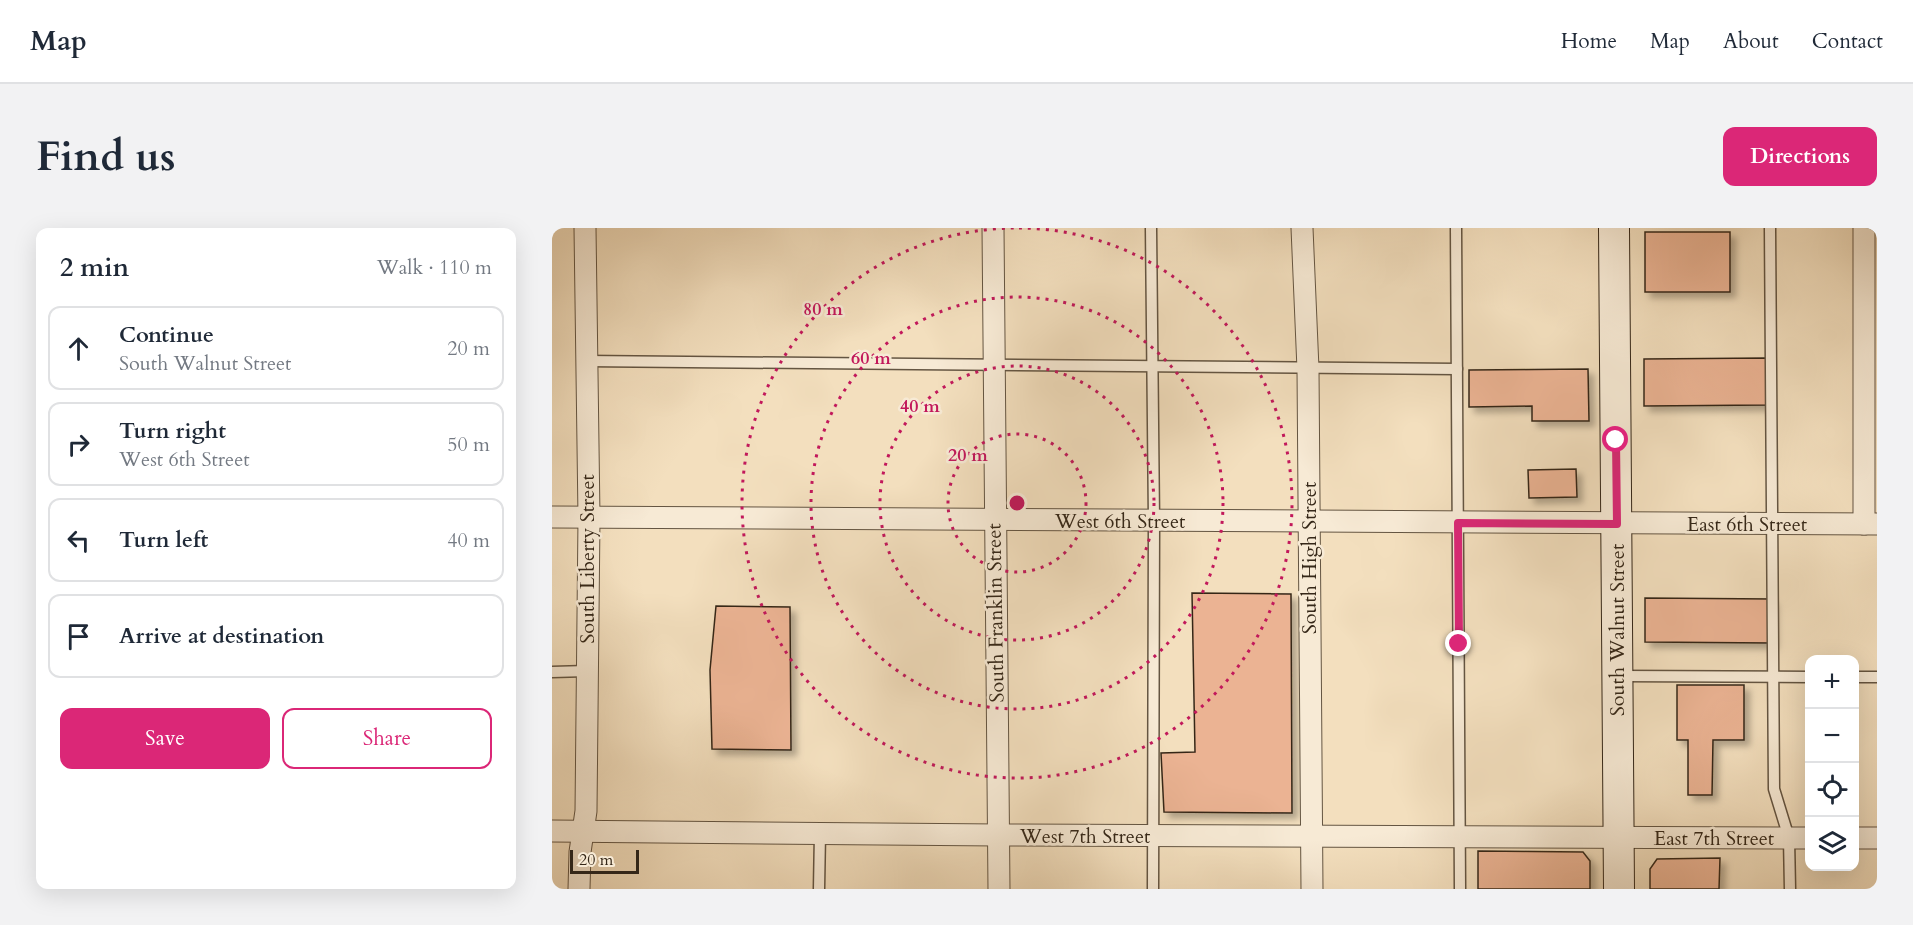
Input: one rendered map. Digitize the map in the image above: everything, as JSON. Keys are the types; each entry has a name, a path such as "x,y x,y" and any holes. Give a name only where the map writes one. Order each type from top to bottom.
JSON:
{"main road":[{"name":"South Walnut Street","path":"1614,228 1619,889"}],"street":[{"name":"South Liberty Street","path":"579,889 579,852 586,811 589,518 585,362 585,228"},
{"name":"South Franklin Street","path":"993,228 999,889"},
{"name":"South High Street","path":"1302,228 1308,369 1312,889"},
{"path":"1864,228 1870,346 1870,524"},
{"name":"West 6th Street","path":"552,517 1617,524"},
{"name":"East 6th Street","path":"1617,524 1870,524"},
{"name":"West 7th Street","path":"552,831 1618,838"},
{"name":"East 7th Street","path":"1618,838 1799,838"},
{"path":"1859,838 1877,838"}],"lane":[{"path":"1151,228 1154,521 1153,889"},
{"path":"1456,228 1460,889"},
{"path":"1770,228 1774,789 1799,838 1790,889"},
{"path":"585,362 1457,369"},
{"path":"552,672 587,670"},
{"path":"1617,676 1805,677"},
{"path":"1859,677 1877,677"},
{"path":"819,833 819,889"}],"building":[{"path":"1645,232 1730,232 1730,292 1645,292"},
{"path":"1766,358 1766,405 1644,406 1644,359"},
{"path":"1588,369 1589,421 1532,421 1532,406 1469,407 1469,370"},
{"path":"1576,469 1577,497 1529,498 1528,470"},
{"path":"1192,593 1291,594 1292,813 1164,812 1161,753 1195,752"},
{"path":"1645,598 1772,599 1772,643 1645,642"},
{"path":"716,606 790,607 791,750 712,749 710,670"},
{"path":"1677,685 1744,685 1744,740 1713,740 1712,795 1688,795 1688,740 1677,740"},
{"path":"1478,851 1583,852 1590,861 1590,889 1478,889"},
{"path":"1720,858 1719,889 1650,889 1650,869 1657,859"}],"route":[{"path":"1459,644 1458,523 1617,524 1616,440"}]}
